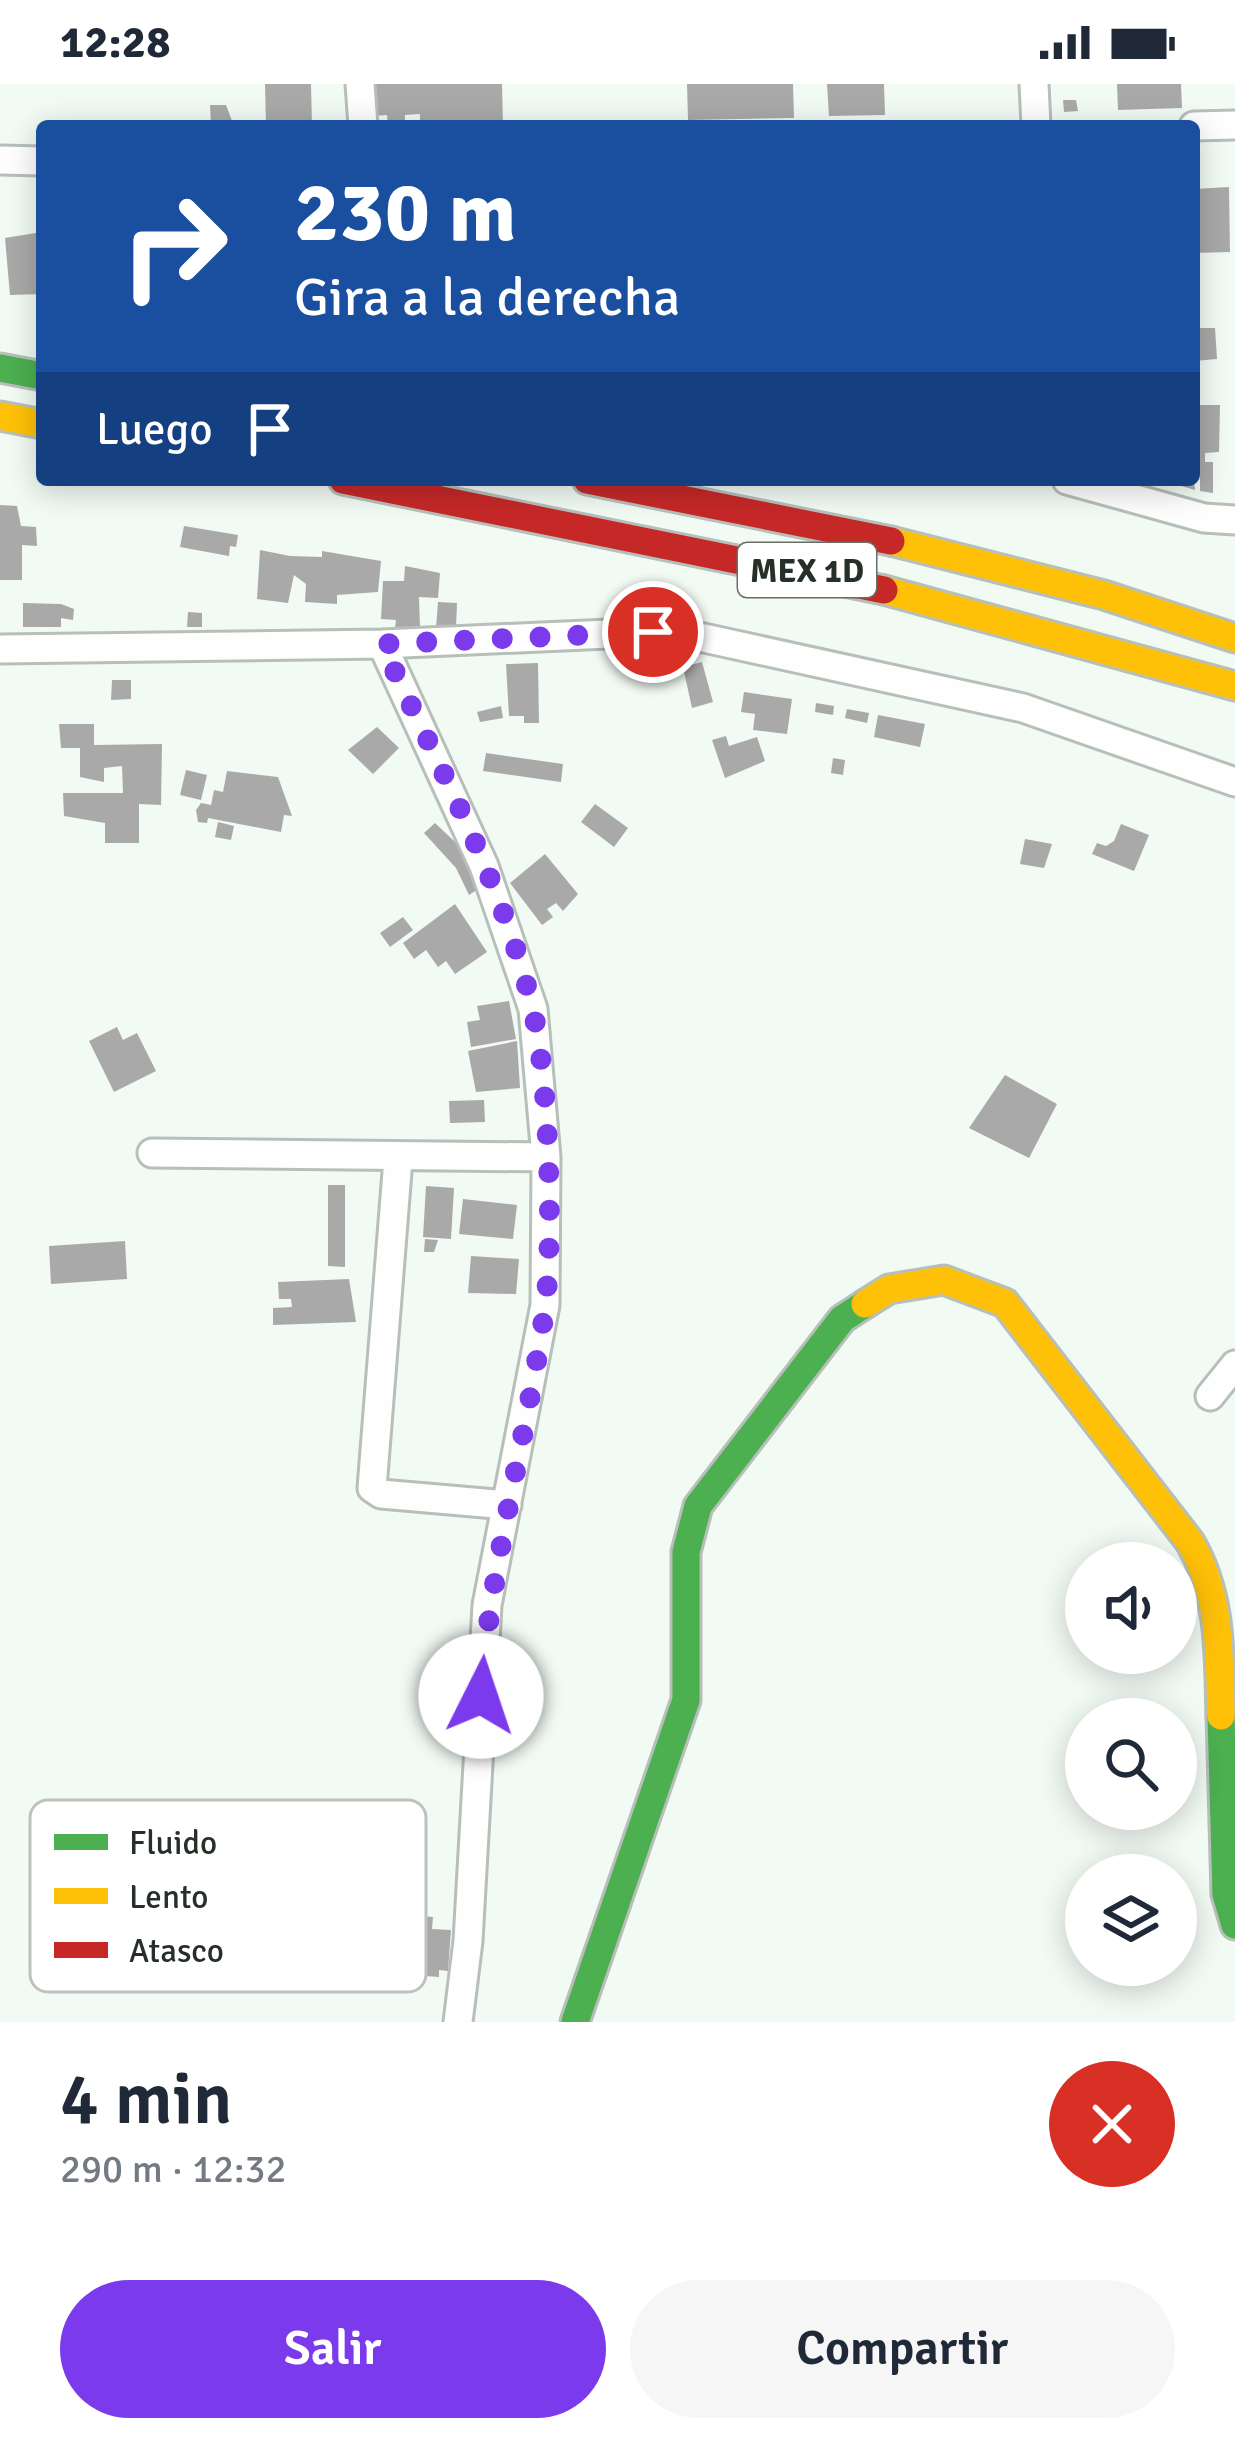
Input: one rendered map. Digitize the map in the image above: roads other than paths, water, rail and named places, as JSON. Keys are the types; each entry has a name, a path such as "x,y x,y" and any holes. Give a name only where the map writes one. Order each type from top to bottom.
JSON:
{"main road":[{"path":"0,368 36,375"},
{"path":"0,416 36,423"},
{"name":"MEX 1D","path":"374,486 828,574 1095,640 1235,686"},
{"name":"MEX 1D","path":"617,486 950,553 1104,595 1235,638"},
{"path":"575,2022 686,1700 686,1552 698,1506 842,1319 890,1289 944,1280 1005,1303 1190,1543 1210,1576 1218,1622 1226,1894 1235,1924"}],"street":[{"path":"360,84 363,120"},
{"path":"1034,84 1036,120"},
{"path":"1200,126 1235,124"},
{"path":"0,160 36,160"},
{"path":"1089,486 1204,518 1235,520"},
{"path":"0,649 382,644 653,632 704,638 1023,708 1235,782"},
{"path":"382,644 484,866 533,1009 547,1157 545,1305 487,1605 468,1941 458,2022"},
{"path":"152,1154 398,1160 547,1157"},
{"path":"398,1160 372,1488 382,1494 507,1504"},
{"path":"1210,1396 1235,1365"}]}
